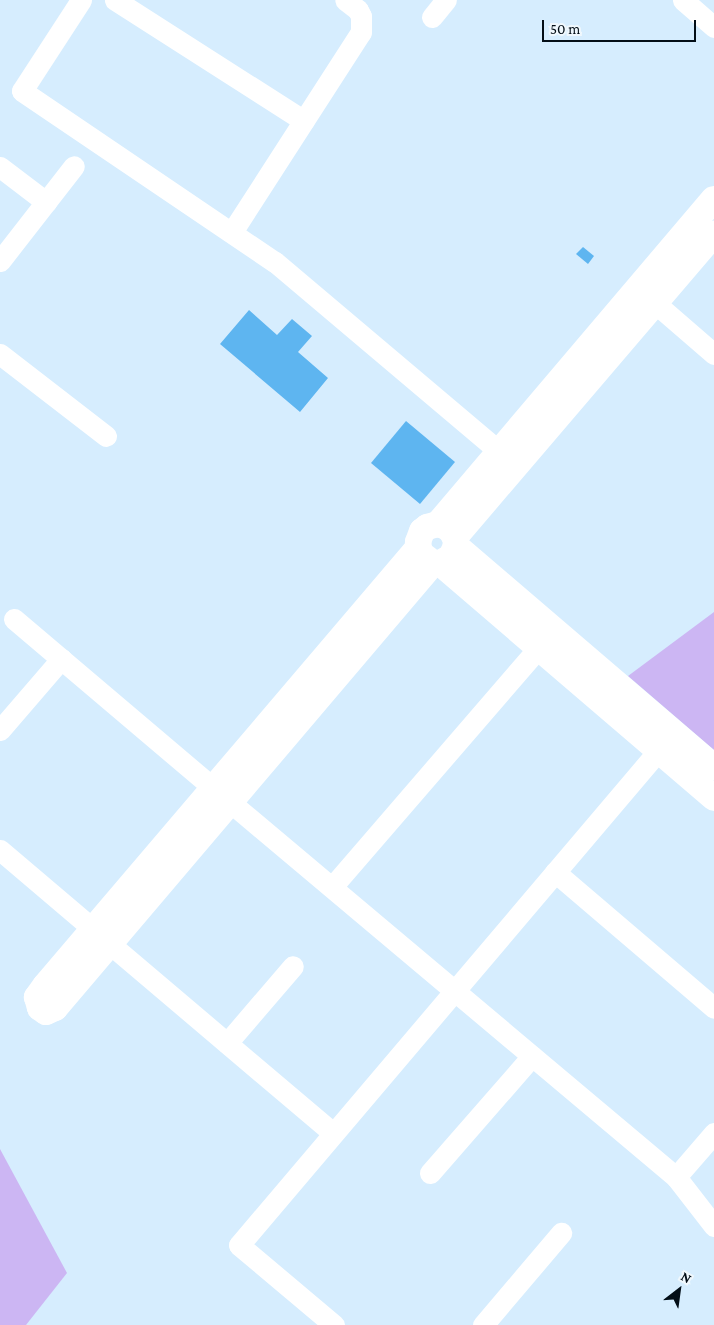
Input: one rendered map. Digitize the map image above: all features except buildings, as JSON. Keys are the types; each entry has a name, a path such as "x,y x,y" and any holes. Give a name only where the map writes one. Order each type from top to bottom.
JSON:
{"street":[{"path":"82,0 22,91 232,232 290,274 500,452"},
{"path":"115,0 304,121"},
{"path":"232,232 361,32 362,16 358,10 345,0"},
{"path":"432,17 446,0"},
{"path":"683,0 714,27"},
{"path":"0,261 74,166"},
{"path":"0,167 46,202"},
{"path":"440,547 500,452 714,199"},
{"path":"102,936 222,795 655,304 714,234"},
{"path":"655,304 714,354"},
{"path":"0,354 106,436"},
{"path":"440,547 539,647 714,798"},
{"path":"440,547 714,767"},
{"path":"14,619 676,1177 714,1226"},
{"path":"332,887 539,647"},
{"path":"0,730 61,659"},
{"path":"334,1325 239,1245 659,750"},
{"path":"0,850 333,1133"},
{"path":"555,872 714,1008"},
{"path":"227,1043 293,966"},
{"path":"430,1173 532,1056"},
{"path":"676,1177 714,1133"},
{"path":"483,1325 561,1233"}],"shaded area":[{"path":"714,612 714,750 628,676"},
{"path":"0,1149 67,1273 26,1325 0,1325"}]}
